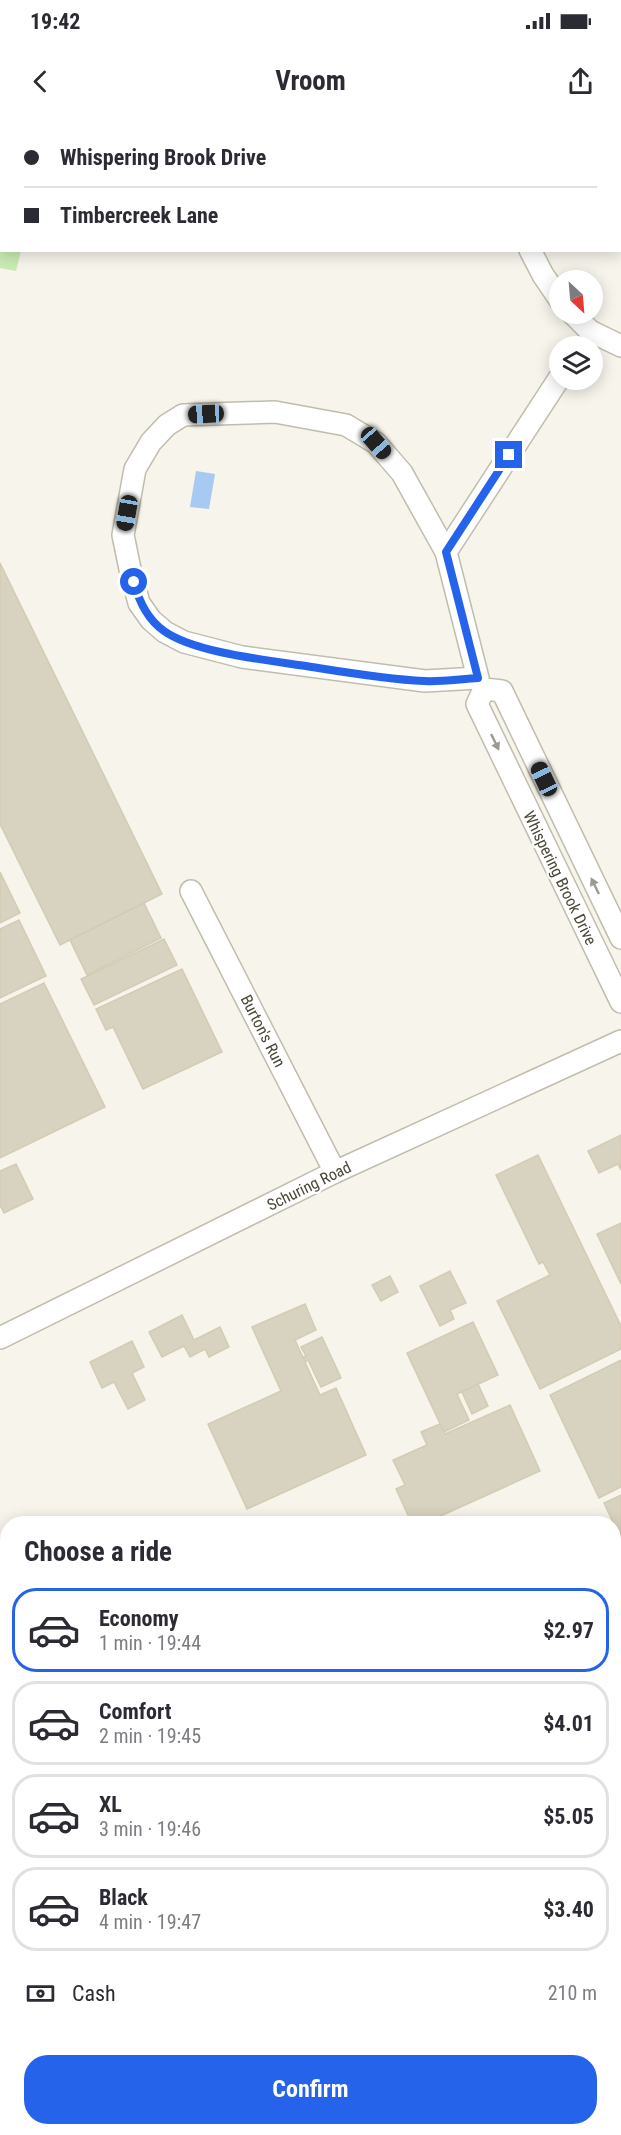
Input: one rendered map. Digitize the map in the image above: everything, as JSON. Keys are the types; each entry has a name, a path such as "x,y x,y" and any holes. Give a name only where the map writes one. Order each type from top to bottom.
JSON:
{"street":[{"path":"531,252 549,284"},
{"path":"603,342 621,346"},
{"path":"446,552 552,390"},
{"name":"Whispering Brook Drive","path":"621,938 502,691 481,684 362,674 242,657 184,642 165,632 151,620 139,603 123,535 135,469 151,442 167,424 183,416 275,412 346,425 376,443 402,473 446,552 481,684 477,704 621,1002"},
{"name":"Burton's Run","path":"191,891 334,1172"},
{"name":"Schuring Road","path":"0,1338 334,1172 621,1041"}],"green space":[{"path":"0,252 21,252 16,271 0,268"}],"water":[{"path":"196,471 215,474 209,509 190,507"}],"building":[{"path":"0,563 162,894 60,945 0,824"},
{"path":"0,872 20,913 0,923"},
{"path":"144,903 161,938 87,975 70,940"},
{"path":"19,920 46,976 0,998 0,929"},
{"path":"164,939 177,965 94,1005 81,979"},
{"path":"182,969 222,1052 143,1089 113,1027 106,1030 96,1009"},
{"path":"44,983 105,1107 0,1158 0,1004"},
{"path":"621,1135 621,1170 618,1164 599,1173 588,1151"},
{"path":"538,1155 621,1326 621,1349 540,1389 497,1301 550,1275 543,1262 539,1264 496,1175"},
{"path":"16,1164 33,1199 4,1213 0,1205 0,1171"},
{"path":"621,1223 621,1284 597,1234"},
{"path":"450,1271 466,1303 450,1310 454,1319 440,1326 420,1286"},
{"path":"390,1276 398,1292 381,1301 372,1285"},
{"path":"305,1304 316,1330 295,1340 320,1395 336,1388 366,1455 247,1509 208,1424 281,1391 252,1327"},
{"path":"182,1315 194,1340 220,1327 229,1347 209,1357 205,1349 190,1357 184,1346 162,1357 149,1332"},
{"path":"473,1322 498,1375 457,1394 469,1420 444,1432 407,1353"},
{"path":"322,1337 341,1378 321,1387 308,1360 305,1362 303,1357 306,1356 301,1347"},
{"path":"132,1341 144,1367 132,1373 145,1400 128,1409 114,1382 102,1388 90,1362"},
{"path":"621,1360 621,1487 599,1498 550,1395"},
{"path":"478,1384 488,1406 472,1414 462,1392"},
{"path":"510,1405 540,1471 441,1516 408,1516 396,1489 405,1485 393,1460 427,1445 421,1432 440,1424 445,1434"},
{"path":"621,1495 621,1516 610,1516 604,1503"}],"route":[{"path":"134,582 139,603 151,620 165,632 184,642 242,657 362,674 425,681 478,678 446,552 509,455"}]}
